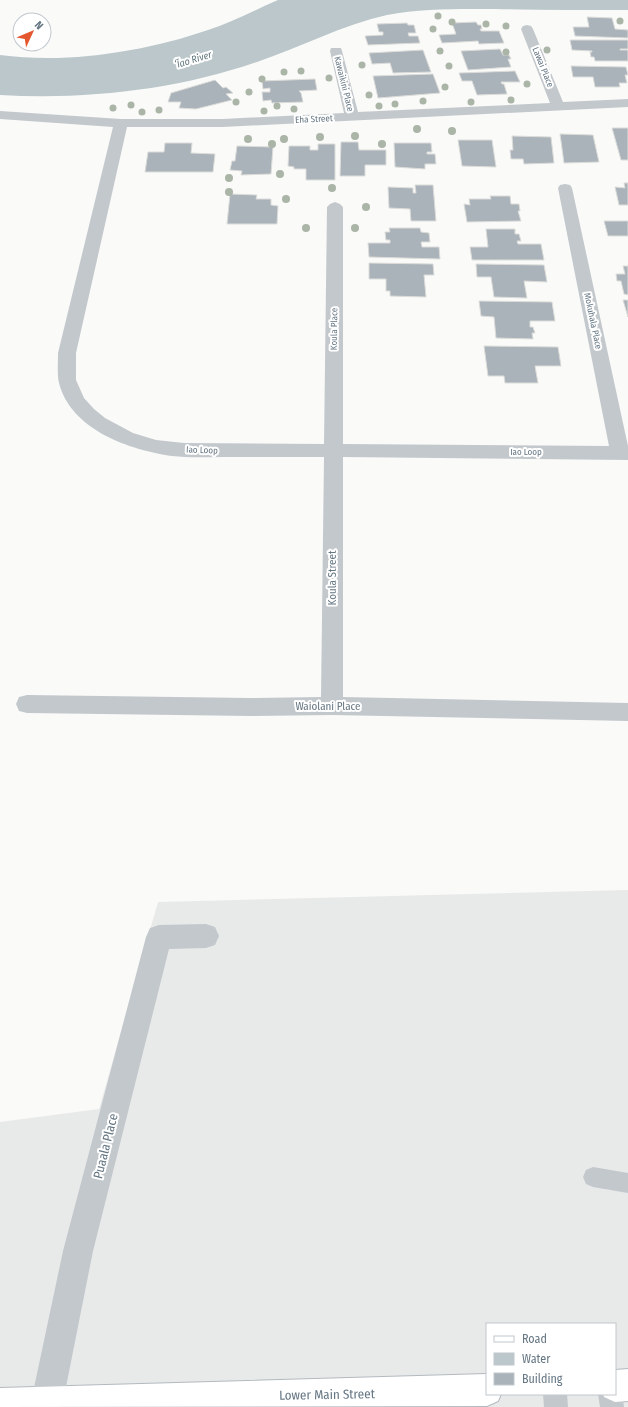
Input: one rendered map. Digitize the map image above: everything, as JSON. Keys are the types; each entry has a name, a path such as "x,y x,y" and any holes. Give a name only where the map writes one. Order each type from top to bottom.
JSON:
{"street":[{"name":"Lawai Place","path":"527,29 558,106"},
{"name":"Kawaikini Place","path":"336,51 352,117"},
{"name":"Eha Street","path":"0,115 121,123 223,123 628,103"},
{"name":"Iao Loop","path":"121,123 67,353 67,372 70,388 82,408 115,433 141,442 171,449 624,453"},
{"name":"Mokuhala Place","path":"565,188 624,453"},
{"name":"Koula Place","path":"332,451 335,207"},
{"name":"Koula Street","path":"332,451 332,706"},
{"name":"Waiolani Place","path":"27,704 250,707 332,706 628,712"},
{"name":"Puaala Place","path":"47,1402 78,1251 159,936 206,936"},
{"path":"616,1386 628,1385"},
{"name":"Lower Main Street","path":"0,1404 47,1402 182,1402 486,1390"}],"lane":[{"path":"593,1177 628,1182"},
{"path":"555,1395 556,1407"},
{"path":"610,1395 612,1407"}],"shaded area":[{"path":"628,890 628,1407 0,1407 0,1122 99,1109 158,902"}],"water":[{"name":"ʻĪao River","path":"278,0 628,0 628,10 455,9 401,13 387,15 354,24 257,62 195,80 130,91 98,94 65,96 0,95 0,55 52,58 78,57 132,50 183,38 208,30 235,20"}],"building":[{"path":"587,17 612,18 615,29 628,30 628,38 575,36 573,27 589,27"},
{"path":"476,22 478,25 481,25 481,31 499,31 504,43 479,44 478,41 442,43 439,35 456,34 452,23"},
{"path":"407,23 408,25 414,25 416,33 408,33 409,36 418,36 420,43 368,45 365,36 383,35 383,32 379,32 377,24"},
{"path":"570,40 628,40 628,49 620,50 628,50 628,61 595,61 594,57 591,57 590,52 592,51 572,50"},
{"path":"500,49 503,55 509,55 511,59 508,59 511,67 468,70 461,51"},
{"path":"423,50 431,72 393,73 390,63 372,64 369,53"},
{"path":"571,66 626,67 628,75 625,75 627,83 619,83 620,87 595,87 593,77 573,77"},
{"path":"515,71 520,82 501,82 504,84 507,94 477,95 472,81 462,81 459,73"},
{"path":"433,74 440,93 378,98 373,76"},
{"path":"315,79 317,90 299,91 303,102 272,103 271,100 263,101 262,92 270,92 270,88 263,89 262,81"},
{"path":"215,80 223,88 226,87 233,93 226,94 232,100 196,109 179,108 181,102 168,102 171,93"},
{"path":"612,128 628,128 628,160 621,160"},
{"path":"560,134 593,135 599,162 564,163"},
{"path":"512,136 551,137 554,163 524,164 523,159 511,159 510,150 513,150"},
{"path":"458,140 492,140 496,167 462,166"},
{"path":"341,142 358,142 359,150 386,150 386,165 365,165 365,176 340,176"},
{"path":"165,143 192,143 191,153 215,154 213,172 145,172 148,152 164,152"},
{"path":"394,143 431,143 432,152 427,152 427,154 435,154 436,164 425,164 425,169 395,167"},
{"path":"318,144 335,144 335,180 306,180 306,169 294,169 294,167 288,166 289,146 310,146 310,150 318,150"},
{"path":"237,146 273,147 271,174 241,175 242,171 230,170 232,161 235,161"},
{"path":"624,183 628,183 628,205 619,205 615,187 625,188"},
{"path":"415,185 433,185 436,221 411,221 410,209 389,208 388,187 413,188 413,193 416,193"},
{"path":"230,194 257,195 256,199 271,199 271,205 278,206 277,224 227,224"},
{"path":"490,196 510,196 511,204 519,204 520,211 518,211 521,221 467,222 464,204 470,205 469,199 491,199"},
{"path":"604,221 628,221 628,236 608,236"},
{"path":"389,228 420,228 421,232 429,233 430,242 421,242 422,247 439,247 440,259 369,257 368,243 390,243 390,240 386,240 385,232 390,232"},
{"path":"486,229 515,229 515,234 519,234 521,241 517,241 518,244 541,244 544,260 472,260 470,247 488,247"},
{"path":"369,263 433,264 434,275 424,275 426,297 390,296 390,291 386,291 386,279 369,279"},
{"path":"476,264 544,265 547,282 524,281 527,298 494,297 491,277 477,277"},
{"path":"623,266 628,266 628,295 624,294 621,281 617,281 616,274 625,274"},
{"path":"623,300 628,300 628,317"},
{"path":"479,301 552,302 555,321 530,321 530,327 533,327 535,333 532,333 533,339 496,338 494,317 481,316"},
{"path":"484,346 558,347 561,366 535,366 538,383 505,383 504,376 488,376"}]}
